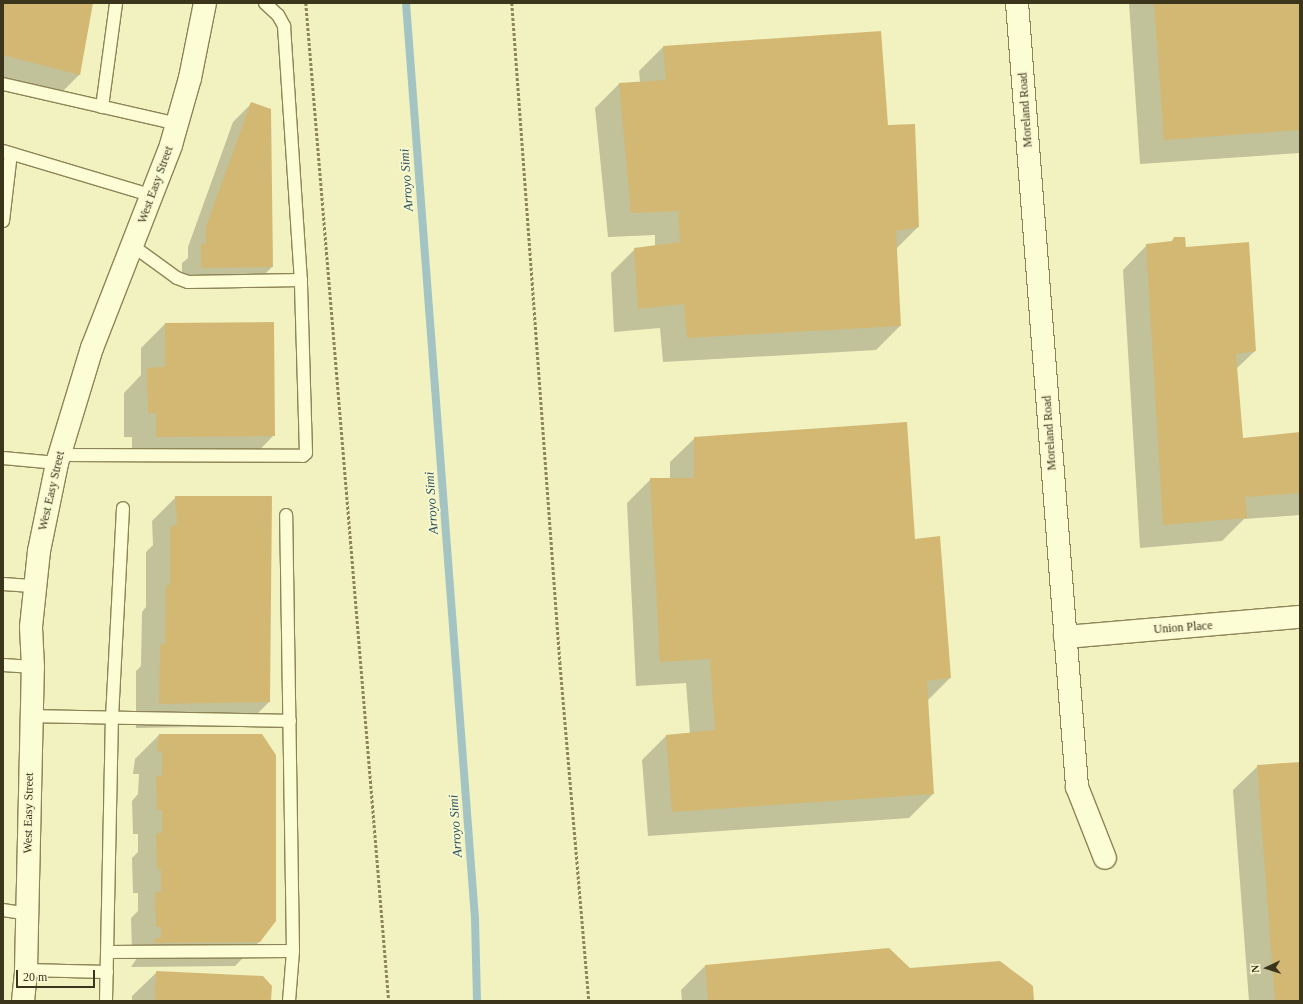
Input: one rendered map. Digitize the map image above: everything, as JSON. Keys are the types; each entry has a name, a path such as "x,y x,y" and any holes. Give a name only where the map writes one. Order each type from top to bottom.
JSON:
{"street":[{"name":"West Easy Street","path":"23,1001 26,970 32,716 33,667 31,627 39,551 58,459 92,348 153,196 177,124 190,78 205,3"},
{"name":"Moreland Road","path":"1018,3 1076,787 1105,858"},
{"name":"Union Place","path":"1065,637 1300,617"}],"lane":[{"path":"102,107 116,3"},
{"path":"3,458 58,459 303,456 308,448 301,280 284,26 278,15 265,3"},
{"path":"3,84 177,124"},
{"path":"3,221 7,152 153,196"},
{"path":"133,246 177,278 188,282 301,280"},
{"path":"106,1001 112,718 123,508"},
{"path":"286,514 293,951 288,1001"},
{"path":"3,584 35,586"},
{"path":"3,665 33,667"},
{"path":"32,716 290,721"},
{"path":"3,910 27,914"},
{"path":"108,952 293,951"},
{"path":"26,970 107,972"}],"path":[{"path":"306,3 389,1001"},
{"path":"512,3 560,662 589,1001"}],"building":[{"path":"3,3 93,3 80,75 3,55"},
{"path":"1154,3 1300,3 1300,130 1164,140"},
{"path":"881,31 888,125 915,124 919,227 896,231 901,326 687,338 684,304 638,309 634,248 680,242 678,211 631,213 619,83 666,80 663,46"},
{"path":"251,102 271,109 273,267 201,268 201,244 206,243 206,227"},
{"path":"1174,237 1185,237 1186,247 1249,242 1256,351 1236,354 1243,438 1300,432 1300,493 1245,497 1247,518 1163,525 1146,244 1172,241"},
{"path":"274,322 275,436 156,437 156,413 148,413 147,368 165,367 165,323"},
{"path":"907,422 915,539 940,536 951,678 927,681 934,794 672,812 666,735 715,730 710,659 660,662 650,478 694,478 694,437"},
{"path":"175,496 272,496 270,702 159,704 160,645 165,644 166,586 170,584 170,527 177,524"},
{"path":"159,734 262,734 276,755 276,921 260,942 155,943 155,938 161,938 161,927 156,927 155,892 161,892 161,869 157,869 156,833 162,833 162,810 157,810 156,776 162,775 162,751 157,751"},
{"path":"1300,762 1300,1001 1275,1001 1257,765"},
{"path":"889,948 910,968 1000,961 1033,986 1034,1001 708,1001 705,965"},
{"path":"156,971 263,976 272,986 271,1001 155,1001"}],"waterway":[{"name":"Arroyo Simi","path":"406,3 475,919 477,1001"}]}
